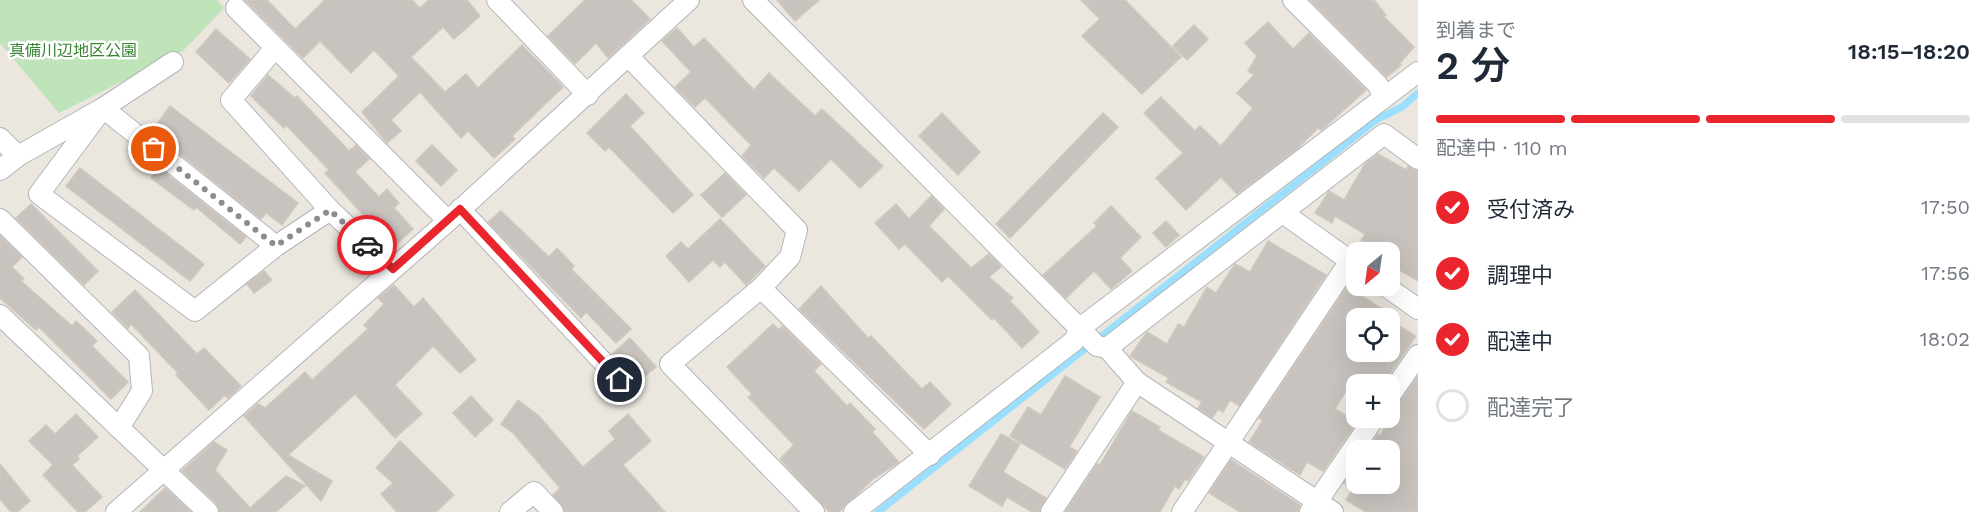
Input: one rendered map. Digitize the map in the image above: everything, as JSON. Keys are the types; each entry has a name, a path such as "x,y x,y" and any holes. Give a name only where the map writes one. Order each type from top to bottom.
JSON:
{"street":[{"path":"497,0 588,94"},
{"path":"116,512 162,469 454,215 689,0"},
{"path":"753,0 1137,382 1229,443 1320,509 1368,428"},
{"path":"1293,0 1378,85 1383,96"},
{"path":"236,8 275,48 454,215 620,380"},
{"path":"275,48 231,100 330,210 393,269"},
{"path":"628,57 797,230 790,257 761,288 670,364 814,512"},
{"path":"0,170 18,156 103,108 173,62"},
{"path":"1093,339 1383,96 1418,72"},
{"path":"103,108 39,194 195,311 276,246 330,210"},
{"path":"103,108 276,246"},
{"path":"854,512 1074,341 1093,339 1283,213 1384,134 1418,159"},
{"path":"0,138 18,156"},
{"path":"1283,213 1346,258"},
{"path":"0,219 139,356 142,392 119,428"},
{"path":"1182,512 1346,273"},
{"path":"761,288 930,455"},
{"path":"1400,296 1418,309"},
{"path":"0,315 208,512"},
{"path":"1400,381 1418,355"},
{"path":"1050,512 1137,382"},
{"path":"510,512 534,492 553,512"}],"green space":[{"name":"真備川辺地区公園","path":"0,0 217,0 224,8 183,51 59,113 0,43"}],"building":[{"path":"245,0 267,0 295,29 325,0 412,0 420,8 429,0 467,0 480,16 454,39 443,27 411,57 445,92 466,74 478,88 522,45 563,87 512,136 515,139 494,158 468,131 461,138 420,92 391,120 401,131 387,143 362,112 399,76 374,50 351,73 320,41 303,58"},
{"path":"585,0 631,0 650,19 608,58 596,43 575,64 548,36"},
{"path":"777,0 819,0 795,21"},
{"path":"1081,0 1125,0 1181,57 1142,94 1082,36 1100,19"},
{"path":"1310,0 1374,0 1386,15 1384,17 1414,47 1400,63 1401,65 1387,77"},
{"path":"1268,22 1293,49 1309,33 1366,90 1325,127 1321,130 1318,128 1297,149 1237,194 1221,177 1186,210 1156,178 1183,153 1144,113 1161,97 1195,131 1200,126 1221,146 1253,108 1237,93 1254,75 1248,71 1257,56 1245,43"},
{"path":"1194,25 1208,39 1187,60 1173,46"},
{"path":"677,28 694,47 704,38 754,90 769,73 815,116 822,109 883,166 860,188 831,159 799,191 774,168 764,178 742,156 751,145 705,98 695,107 675,87 691,72 662,41"},
{"path":"216,29 250,59 229,83 196,52"},
{"path":"268,75 295,98 297,96 349,151 356,145 369,159 355,172 379,197 387,189 399,203 394,208 413,229 390,250 374,234 378,231 325,173 329,170 286,125 284,128 251,96"},
{"path":"626,94 644,113 630,126 693,195 673,213 609,147 605,151 587,133"},
{"path":"170,106 298,203 282,225 266,213 261,219 174,149 177,145 154,128"},
{"path":"942,113 980,152 958,175 919,136"},
{"path":"1103,113 1118,127 1010,238 996,224"},
{"path":"432,145 457,170 441,186 416,161"},
{"path":"1378,154 1406,170 1408,166 1418,171 1418,281 1400,270 1400,242 1363,242 1361,241 1365,234 1335,216 1332,223 1315,213 1329,191 1344,200 1365,164"},
{"path":"80,168 204,264 190,281 66,186"},
{"path":"159,168 246,237 240,244 196,207 194,210 151,178"},
{"path":"725,173 746,195 722,217 701,195"},
{"path":"931,196 944,209 929,226 971,268 989,254 1001,267 989,277 1013,298 1010,301 1039,332 1022,348 994,318 992,320 948,276 942,282 905,244 899,249 875,223 896,204 909,219"},
{"path":"31,204 98,271 84,285 16,218"},
{"path":"1111,206 1141,237 1120,258 1132,271 1111,289 1094,271 1066,298 1043,275 1097,226 1094,223"},
{"path":"501,211 549,257 557,248 574,266 571,269 631,329 616,343 586,312 581,318 488,222"},
{"path":"720,219 765,266 746,285 725,262 720,267 713,260 689,282 666,256 681,242 688,249"},
{"path":"1166,221 1179,235 1166,247 1153,233"},
{"path":"0,236 22,257 12,267 24,279 21,281 72,326 76,321 97,341 92,346 128,382 111,399 39,327 36,330 0,298"},
{"path":"1268,241 1326,275 1239,406 1230,400 1223,412 1218,409 1212,418 1198,408 1202,402 1166,382 1169,378 1130,356 1147,332 1167,344 1178,324 1184,327 1207,287 1216,293 1235,264 1250,272"},
{"path":"264,271 272,280 254,293 247,284"},
{"path":"394,285 414,307 423,298 476,360 460,373 433,346 395,385 422,414 395,438 355,394 288,455 332,481 321,501 244,416 258,404 265,408 305,372 312,380 368,329 364,325 384,304 378,298"},
{"path":"821,286 868,338 871,336 922,389 930,382 951,404 924,429 799,309"},
{"path":"1346,288 1346,296 1362,296 1381,308 1346,308 1346,362 1398,362 1390,374 1346,374 1346,391 1335,409 1346,416 1346,428 1353,428 1323,471 1307,462 1300,475 1249,442 1263,420 1259,418"},
{"path":"135,290 197,354 204,348 241,386 228,398 225,395 209,410 176,375 178,373 131,324 128,328 112,312"},
{"path":"773,324 779,330 782,326 821,364 814,371 847,406 850,403 875,429 872,432 899,462 873,479 839,512 829,512 780,459 794,445 748,397 752,394 727,367"},
{"path":"1400,327 1416,336 1400,359"},
{"path":"630,338 656,367 631,388 629,372 612,354"},
{"path":"1065,376 1100,397 1069,447 1077,451 1065,469 1010,436 1028,407 1041,415"},
{"path":"1418,376 1418,512 1366,512 1346,500 1350,494 1400,494 1400,440 1374,440 1378,434 1380,436 1384,428 1400,428 1400,401"},
{"path":"471,396 493,420 475,437 453,413"},
{"path":"518,400 539,416 583,467 615,439 609,431 628,414 651,441 623,465 665,512 565,512 553,495 560,488 514,434 501,424"},
{"path":"1132,411 1160,427 1158,430 1204,457 1188,481 1185,479 1179,489 1175,486 1160,512 1065,512 1097,464 1100,465"},
{"path":"76,414 98,437 77,456 79,459 72,465 102,497 85,512 78,512 43,475 53,465 29,441 46,425 55,434"},
{"path":"1001,434 1020,444 1003,472 1046,498 1039,512 1032,512 1007,497 1002,506 969,486"},
{"path":"400,441 454,495 436,512 397,512 381,494 393,483 376,468"},
{"path":"214,442 227,450 215,470 250,508 286,476 305,486 276,512 220,512 216,503 182,471"},
{"path":"1231,460 1300,505 1298,512 1240,512 1209,493"},
{"path":"0,464 30,501 17,512 11,512 0,499"},
{"path":"165,488 191,512 140,512"}],"waterway":[{"path":"878,512 1376,120 1402,107 1418,93"}],"way so far":[{"path":"154,149 276,246 330,210 367,245"}],"route":[{"path":"367,245 393,269 460,209 620,380"}]}
